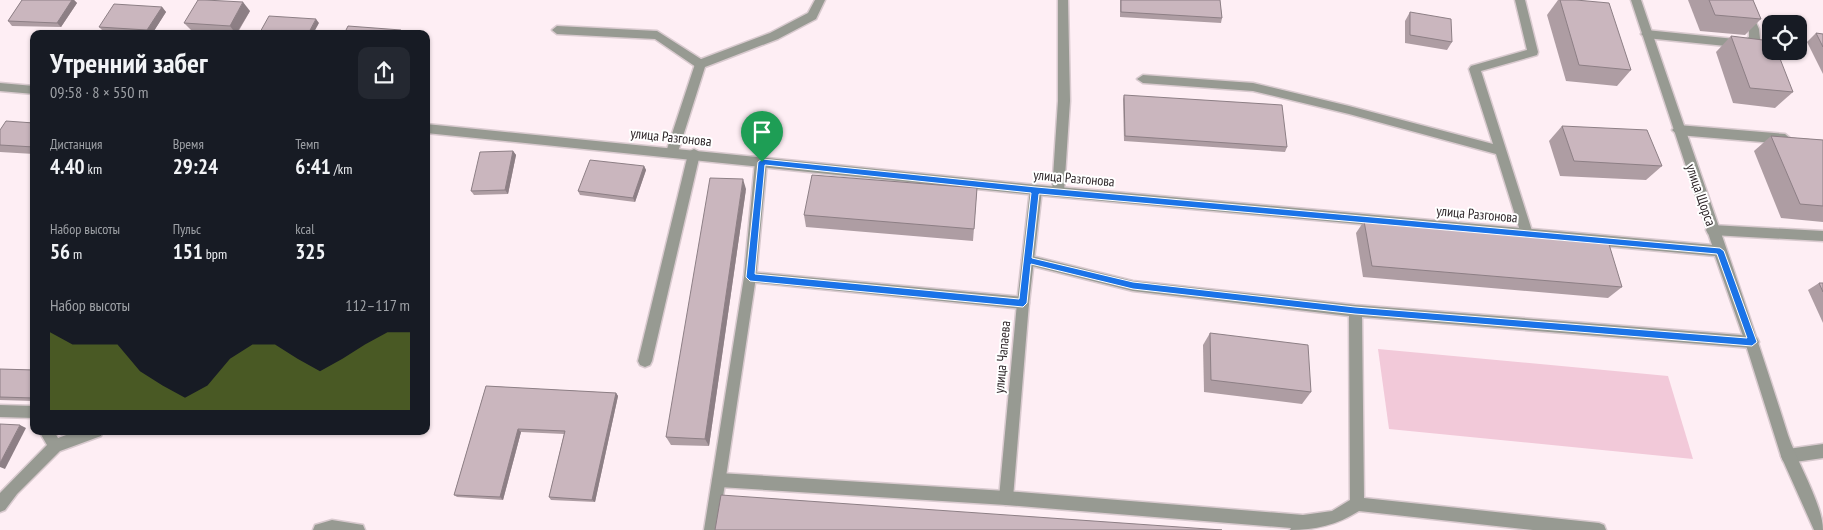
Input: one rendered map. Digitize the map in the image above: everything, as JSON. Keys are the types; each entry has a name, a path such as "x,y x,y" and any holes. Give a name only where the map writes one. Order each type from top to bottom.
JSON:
{"street":[{"path":"700,64 774,36 812,16 820,0"},
{"path":"1058,192 1064,101 1063,0"},
{"path":"1520,0 1533,52 1475,69 1527,234"},
{"name":"улица Щорса","path":"1636,0 1678,130 1752,342 1788,456 1821,530"},
{"path":"1646,34 1746,44 1755,39 1754,29 1741,0"},
{"path":"557,30 657,35 700,64"},
{"path":"672,152 700,64"},
{"path":"1143,79 1253,87 1349,110 1502,151"},
{"path":"0,87 30,90"},
{"name":"улица Разгонова","path":"430,128 1036,190 1720,251"},
{"path":"1678,130 1794,140"},
{"path":"645,361 694,154"},
{"path":"711,530 750,277 762,162"},
{"name":"улица Чапаева","path":"1006,498 1023,303 1036,190"},
{"path":"1712,230 1823,236"},
{"path":"1028,260 1133,286 1355,311 1752,342"},
{"path":"750,277 1023,303"},
{"path":"1355,311 1357,504"},
{"path":"0,411 30,412"},
{"path":"48,435 54,446"},
{"path":"0,505 6,488 54,446 85,435"},
{"path":"1788,456 1823,451"},
{"path":"719,480 1006,498 1300,526 1337,517 1357,504 1599,530"},
{"path":"320,530 332,527 358,530"}],"shaded area":[{"path":"1378,349 1668,376 1693,459 1389,429"}],"building":[{"path":"22,0 72,0 57,23 8,21"},
{"path":"198,0 243,2 230,26 184,23"},
{"path":"1121,0 1220,0 1222,18 1121,12"},
{"path":"1560,0 1609,3 1631,70 1579,65"},
{"path":"1709,0 1753,0 1761,19 1715,15"},
{"path":"114,4 162,7 147,30 99,27"},
{"path":"1410,12 1451,19 1452,42 1410,35"},
{"path":"269,16 316,19 310,30 261,30"},
{"path":"348,26 401,30 346,30"},
{"path":"1816,33 1823,34 1823,47"},
{"path":"1731,36 1762,40 1762,60 1781,60 1793,92 1750,88"},
{"path":"1124,95 1282,105 1287,147 1125,136"},
{"path":"6,121 30,123 30,147 0,145 0,130"},
{"path":"1562,126 1647,130 1662,166 1574,161"},
{"path":"1771,136 1823,140 1823,206 1800,204"},
{"path":"513,151 505,190 471,191 480,152"},
{"path":"590,160 644,166 633,198 578,191"},
{"path":"812,175 977,188 974,229 804,215"},
{"path":"710,178 743,179 705,439 666,437"},
{"path":"1364,221 1608,241 1622,287 1372,266"},
{"path":"1819,283 1823,283 1823,292"},
{"path":"1210,333 1308,345 1311,392 1211,380"},
{"path":"0,369 30,370 30,398 0,397"},
{"path":"486,386 616,393 592,500 549,497 565,431 518,429 500,497 454,495"},
{"path":"0,424 20,425 0,463"},
{"path":"721,495 1222,530 715,530"}],"route":[{"path":"762,162 750,277 1023,303 1036,190 1720,251 1752,342 1355,311 1133,286 1028,260 1036,190 762,162"}]}
